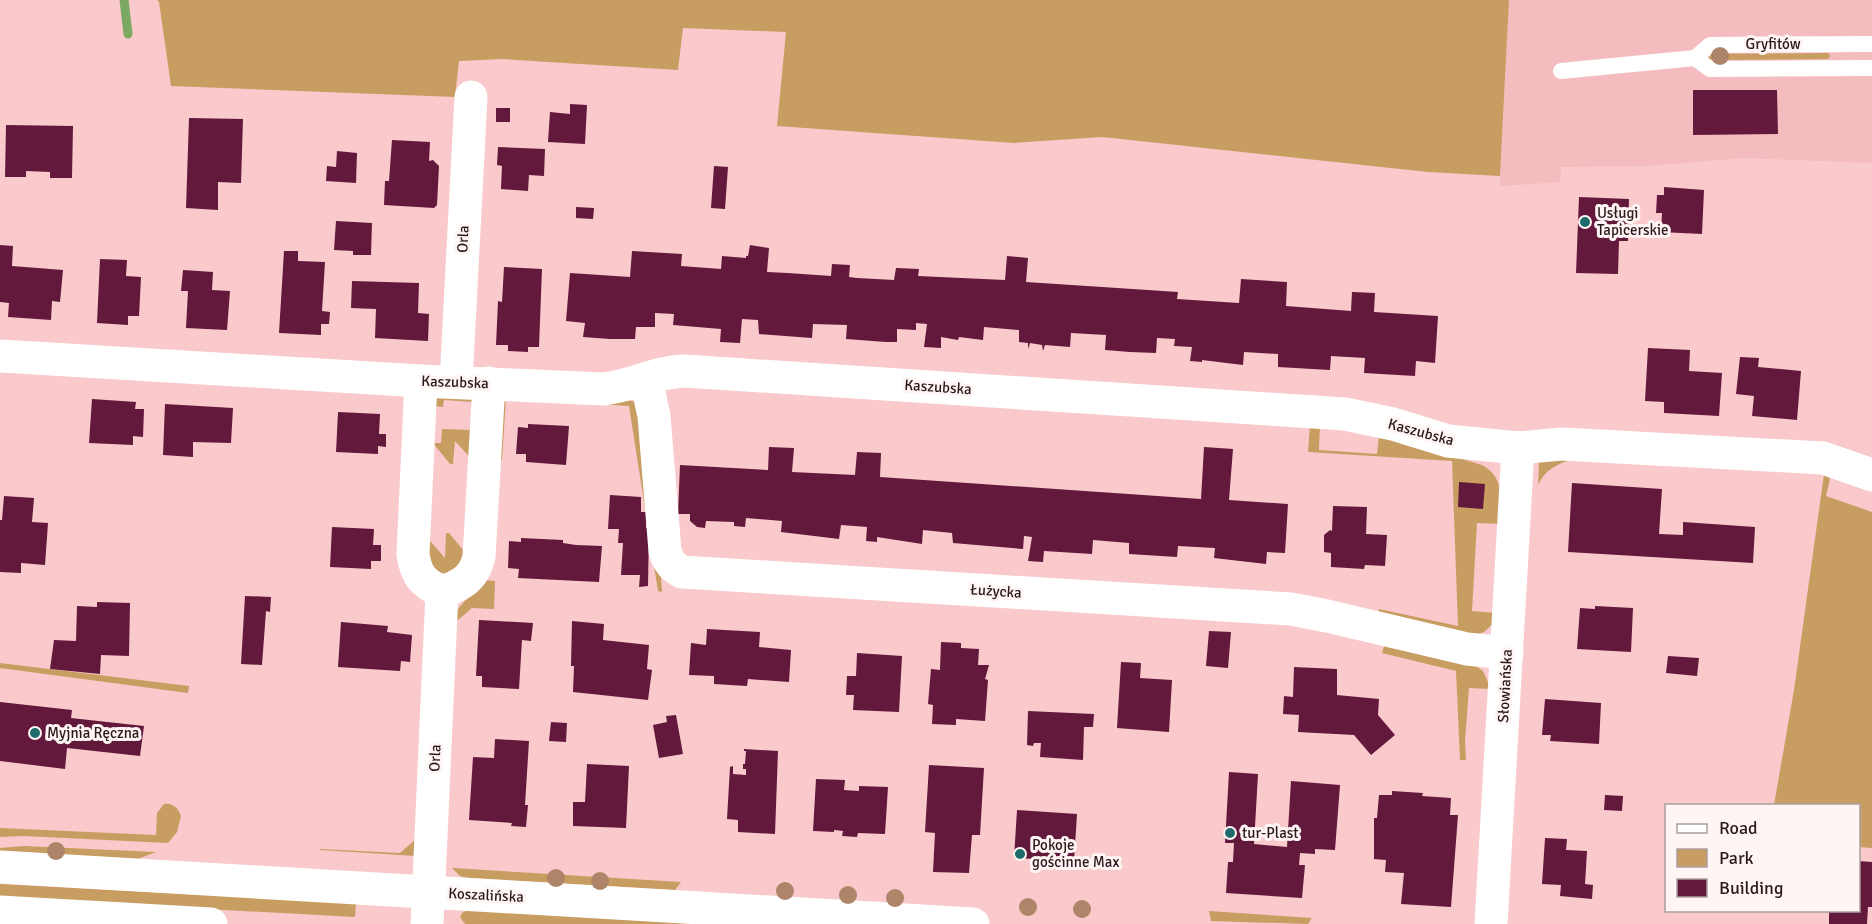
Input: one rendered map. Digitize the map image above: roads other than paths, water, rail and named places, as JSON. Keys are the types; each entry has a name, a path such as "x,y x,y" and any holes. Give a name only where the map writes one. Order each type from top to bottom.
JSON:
{"street":[{"name":"Orla","path":"456,382 471,97"},
{"name":"Kaszubska","path":"0,356 421,381 603,389 615,388 667,372 684,371 1345,414 1393,424 1448,441 1518,448 1562,444 1822,458 1872,475"},
{"name":"Łużycka","path":"646,379 654,416 665,551 668,561 682,572 1291,609 1467,649 1508,653"},
{"path":"421,381 413,554 419,575 428,585 442,592 459,586 477,567 489,383"},
{"name":"Słowiańska","path":"1491,924 1518,448"},
{"name":"Orla","path":"428,908 442,592"},
{"name":"Koszalińska","path":"0,867 192,869 428,908 973,924"},
{"path":"0,912 211,924"}],"lane":[{"name":"Gryfitów","path":"1561,71 1695,58 1710,45 1864,44 1864,69 1710,69 1695,58"}],"waterway":[{"path":"124,0 128,34"}],"place":[{"name":"Usługi Tapicerskie","path":"1585,222"},
{"name":"Myjnia Ręczna","path":"35,733"},
{"name":"tur-Plast","path":"1230,833"},
{"name":"Pokoje gościnne Max","path":"1020,854"}]}
